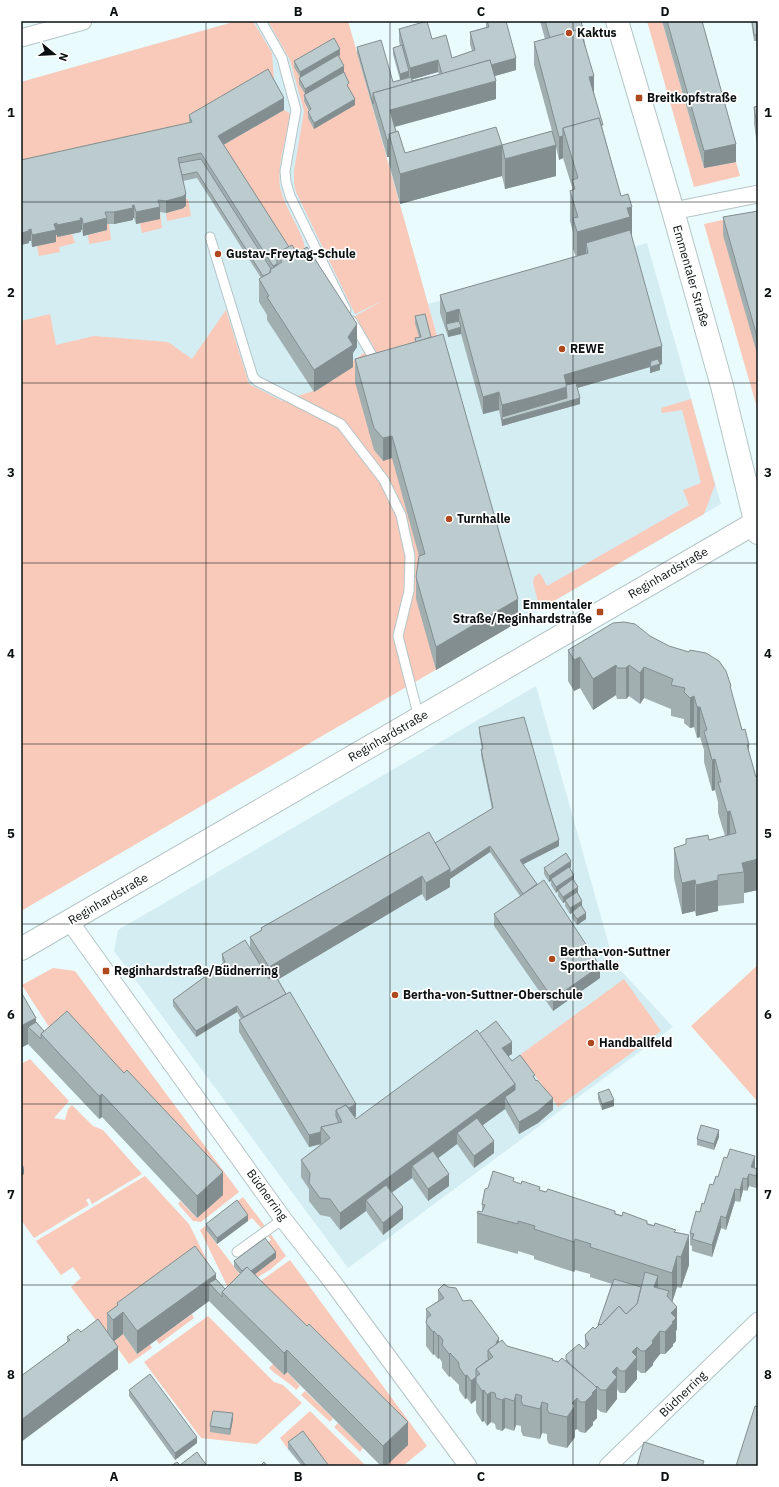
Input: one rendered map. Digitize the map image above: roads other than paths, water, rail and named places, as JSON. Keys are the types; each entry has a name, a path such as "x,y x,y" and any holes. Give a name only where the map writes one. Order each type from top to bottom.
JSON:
{"street":[{"path":"21,38 84,21"},
{"name":"Emmentaler Straße","path":"616,21 673,210 722,386 757,526"},
{"path":"673,210 758,194"},
{"name":"Reginhardstraße","path":"21,949 70,922 419,718 757,526"},
{"name":"Büdnerring","path":"70,922 283,1219 331,1280 468,1466"},
{"name":"Büdnerring","path":"608,1466 758,1321"}],"lane":[{"path":"262,21 282,58 296,110 285,171 290,196 355,328 381,370 388,368"},
{"path":"210,237 252,377 257,381 341,424 384,480 401,514 410,556 409,591 398,636 419,718"},
{"path":"237,1252 283,1219"}],"place":[{"name":"Kaktus","path":"569,33"},
{"name":"Breitkopfstraße","path":"639,98"},
{"name":"Gustav-Freytag-Schule","path":"218,254"},
{"name":"REWE","path":"562,349"},
{"name":"Turnhalle","path":"449,519"},
{"name":"Emmentaler Straße/Reginhardstraße","path":"600,612"},
{"name":"Bertha-von-Suttner Sporthalle","path":"552,959"},
{"name":"Reginhardstraße/Büdnerring","path":"106,971"},
{"name":"Bertha-von-Suttner-Oberschule","path":"395,995"},
{"name":"Handballfeld","path":"591,1043"}]}
